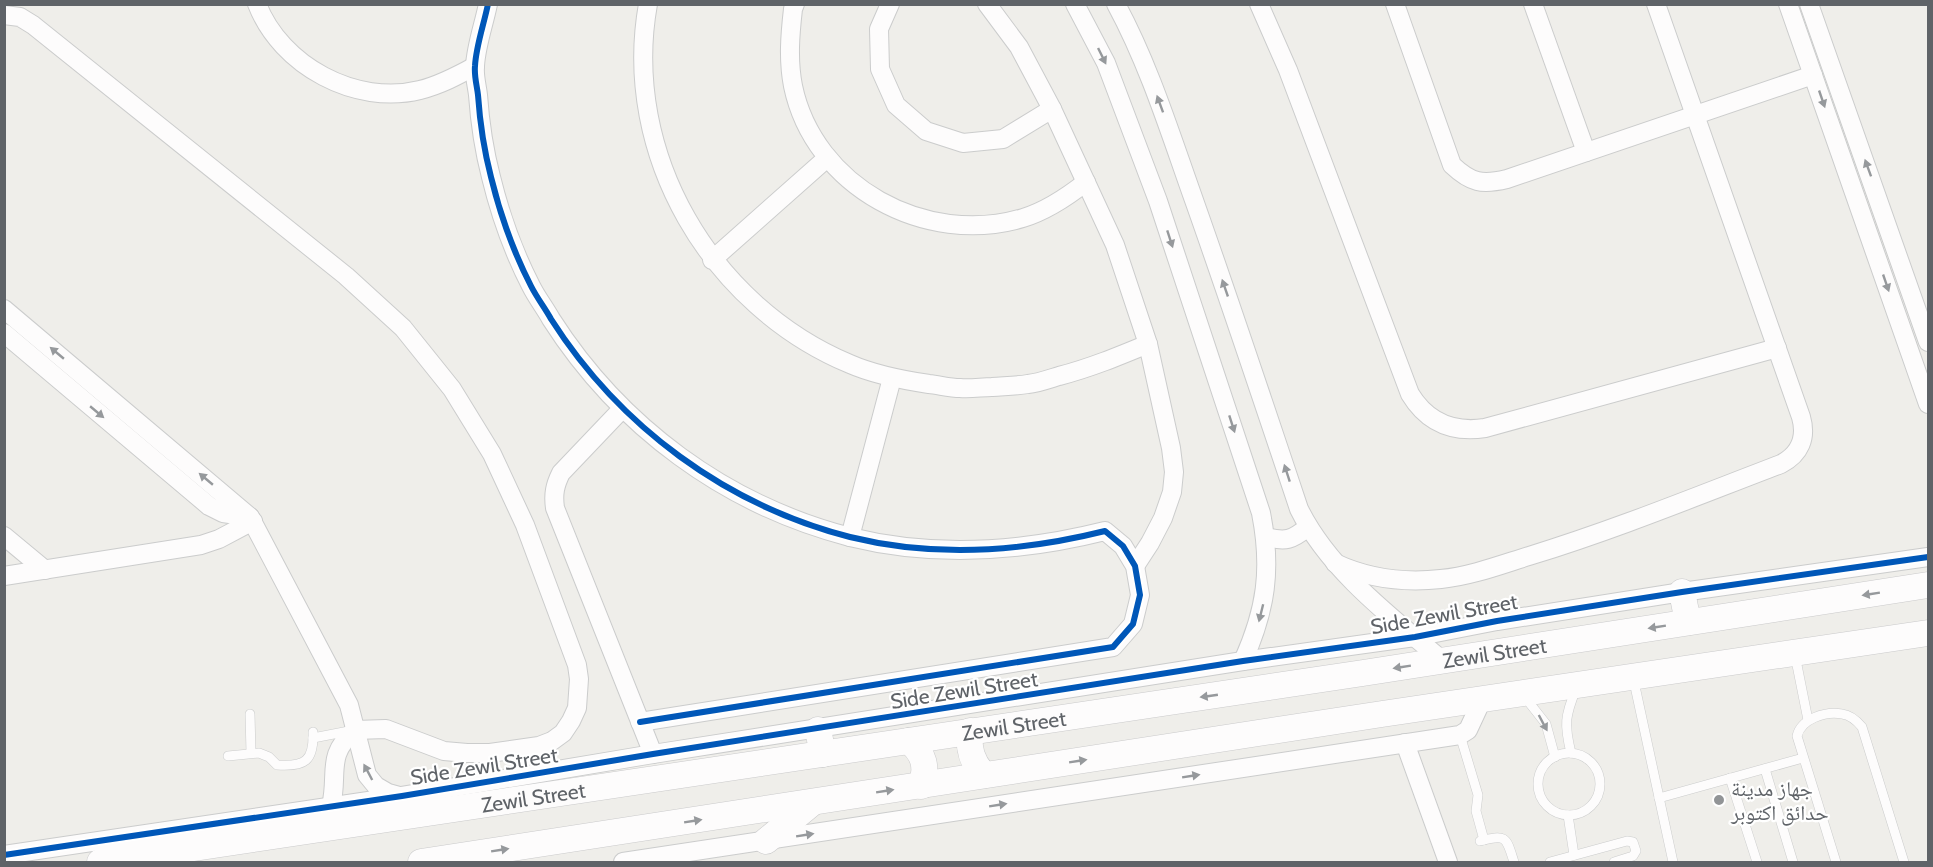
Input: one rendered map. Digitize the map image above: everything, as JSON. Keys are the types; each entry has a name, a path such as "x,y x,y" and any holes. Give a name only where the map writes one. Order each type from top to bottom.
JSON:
{"main road":[{"name":"Zewil Street","path":"100,862 821,742 909,741 1929,585"},
{"path":"1682,592 1688,622"},
{"path":"421,862 1929,633"},
{"path":"970,731 970,751 973,760 984,775"},
{"path":"909,741 921,753 924,761 926,769 921,786"},
{"path":"766,841 813,802"}],"street":[{"path":"257,4 277,40 300,61 326,78 356,89 387,93 418,91 447,82 475,66"},
{"path":"488,4 475,66 482,142 501,216 527,277 572,351 622,409 672,452 728,488 787,516 850,537 935,550 978,551 1064,542 1105,531 1123,546 1135,566 1140,595 1135,614 1132,624 1113,647 640,722"},
{"path":"648,4 644,22 643,73 650,123 663,171 684,217 712,260 741,292 783,327 811,345 850,364 892,378 960,388 1030,384 1097,366 1148,344"},
{"path":"795,4 789,48 794,87 807,124 827,158 858,188 896,211 937,224 981,226 1023,218 1063,200 1086,182"},
{"path":"890,4 879,29 879,69 896,105 926,131 963,143 1003,139 1052,109"},
{"path":"987,4 1019,47 1052,109 1115,246 1148,344 1172,448 1174,472 1172,492 1163,518 1135,566"},
{"path":"1075,4 1106,63 1158,201 1258,502 1266,537 1268,563 1263,606 1243,661"},
{"path":"1116,4 1136,42 1160,103 1253,368 1299,509 1308,527 1335,563 1415,638 1442,660"},
{"path":"1259,4 1287,70 1410,394 1424,413 1434,421 1459,430 1485,428 1777,348"},
{"path":"1395,4 1452,165 1463,175 1477,182 1492,183 1813,75"},
{"path":"1533,4 1586,152"},
{"path":"1335,563 1357,573 1390,579 1441,579 1475,573 1556,548 1781,464 1797,453 1804,436 1804,426 1656,4"},
{"path":"1788,4 1929,404"},
{"path":"1809,4 1929,342"},
{"path":"4,15 20,17 33,25 346,276 404,328 452,389 492,454 525,525 577,665 579,694 571,721 552,741 539,746 490,753 444,751 386,729 355,730 339,746 336,754 335,793 331,806"},
{"path":"712,260 827,158"},
{"path":"1862,213 1882,207"},
{"path":"4,309 252,519 349,705 367,775 376,786 388,793 402,796"},
{"path":"4,333 209,506 223,513 252,519"},
{"path":"850,537 892,378"},
{"path":"622,409 561,473 555,484 555,508 653,754"},
{"path":"4,576 201,545 219,539 252,519"},
{"path":"1266,537 1281,541 1296,537 1308,527"},
{"path":"4,536 45,570"},
{"name":"Side Zewil Street","path":"4,855 402,796 653,754 821,742 1243,661 1415,638 1497,621 1929,557"},
{"path":"623,862 712,856 766,841 1460,735 1468,730 1482,700"},
{"path":"1405,743 1448,862"}],"lane":[{"path":"1794,653 1808,720"},
{"path":"1633,677 1673,862"},
{"path":"1570,753 1566,719 1578,686"},
{"path":"1522,694 1546,724 1555,757"},
{"path":"1836,862 1797,736 1802,724 1808,720 1834,713 1857,721 1862,727 1904,862"},
{"path":"250,714 251,753"},
{"path":"228,756 264,754 277,765 297,764 310,755 314,747 313,735 355,730"},
{"path":"1460,735 1478,795 1476,811 1481,841 1497,837 1504,838 1508,841 1514,862"},
{"path":"1570,753 1592,763 1597,770 1600,786 1599,794 1590,807 1568,815 1546,805 1538,783 1543,767 1555,757 1570,753"},
{"path":"1659,798 1803,758"},
{"path":"1765,769 1793,862"},
{"path":"1730,778 1757,862"},
{"path":"1568,815 1574,855"},
{"path":"1550,862 1627,840 1633,842 1636,851 1633,856 1614,862"}],"cycle path":[{"path":"488,4 477,51 475,73 486,157 508,232 531,286 551,319 609,394 643,427 680,457 761,505 804,523 850,537 914,548 978,550 1042,544 1105,531 1123,546 1135,566 1140,595 1133,624 1113,647 640,722"},
{"path":"4,855 402,796 1243,661 1415,637 1497,621 1682,592 1928,557"}],"place":[{"name":"جهاز مدينة حدائق اكتوبر","path":"1719,800"}]}
